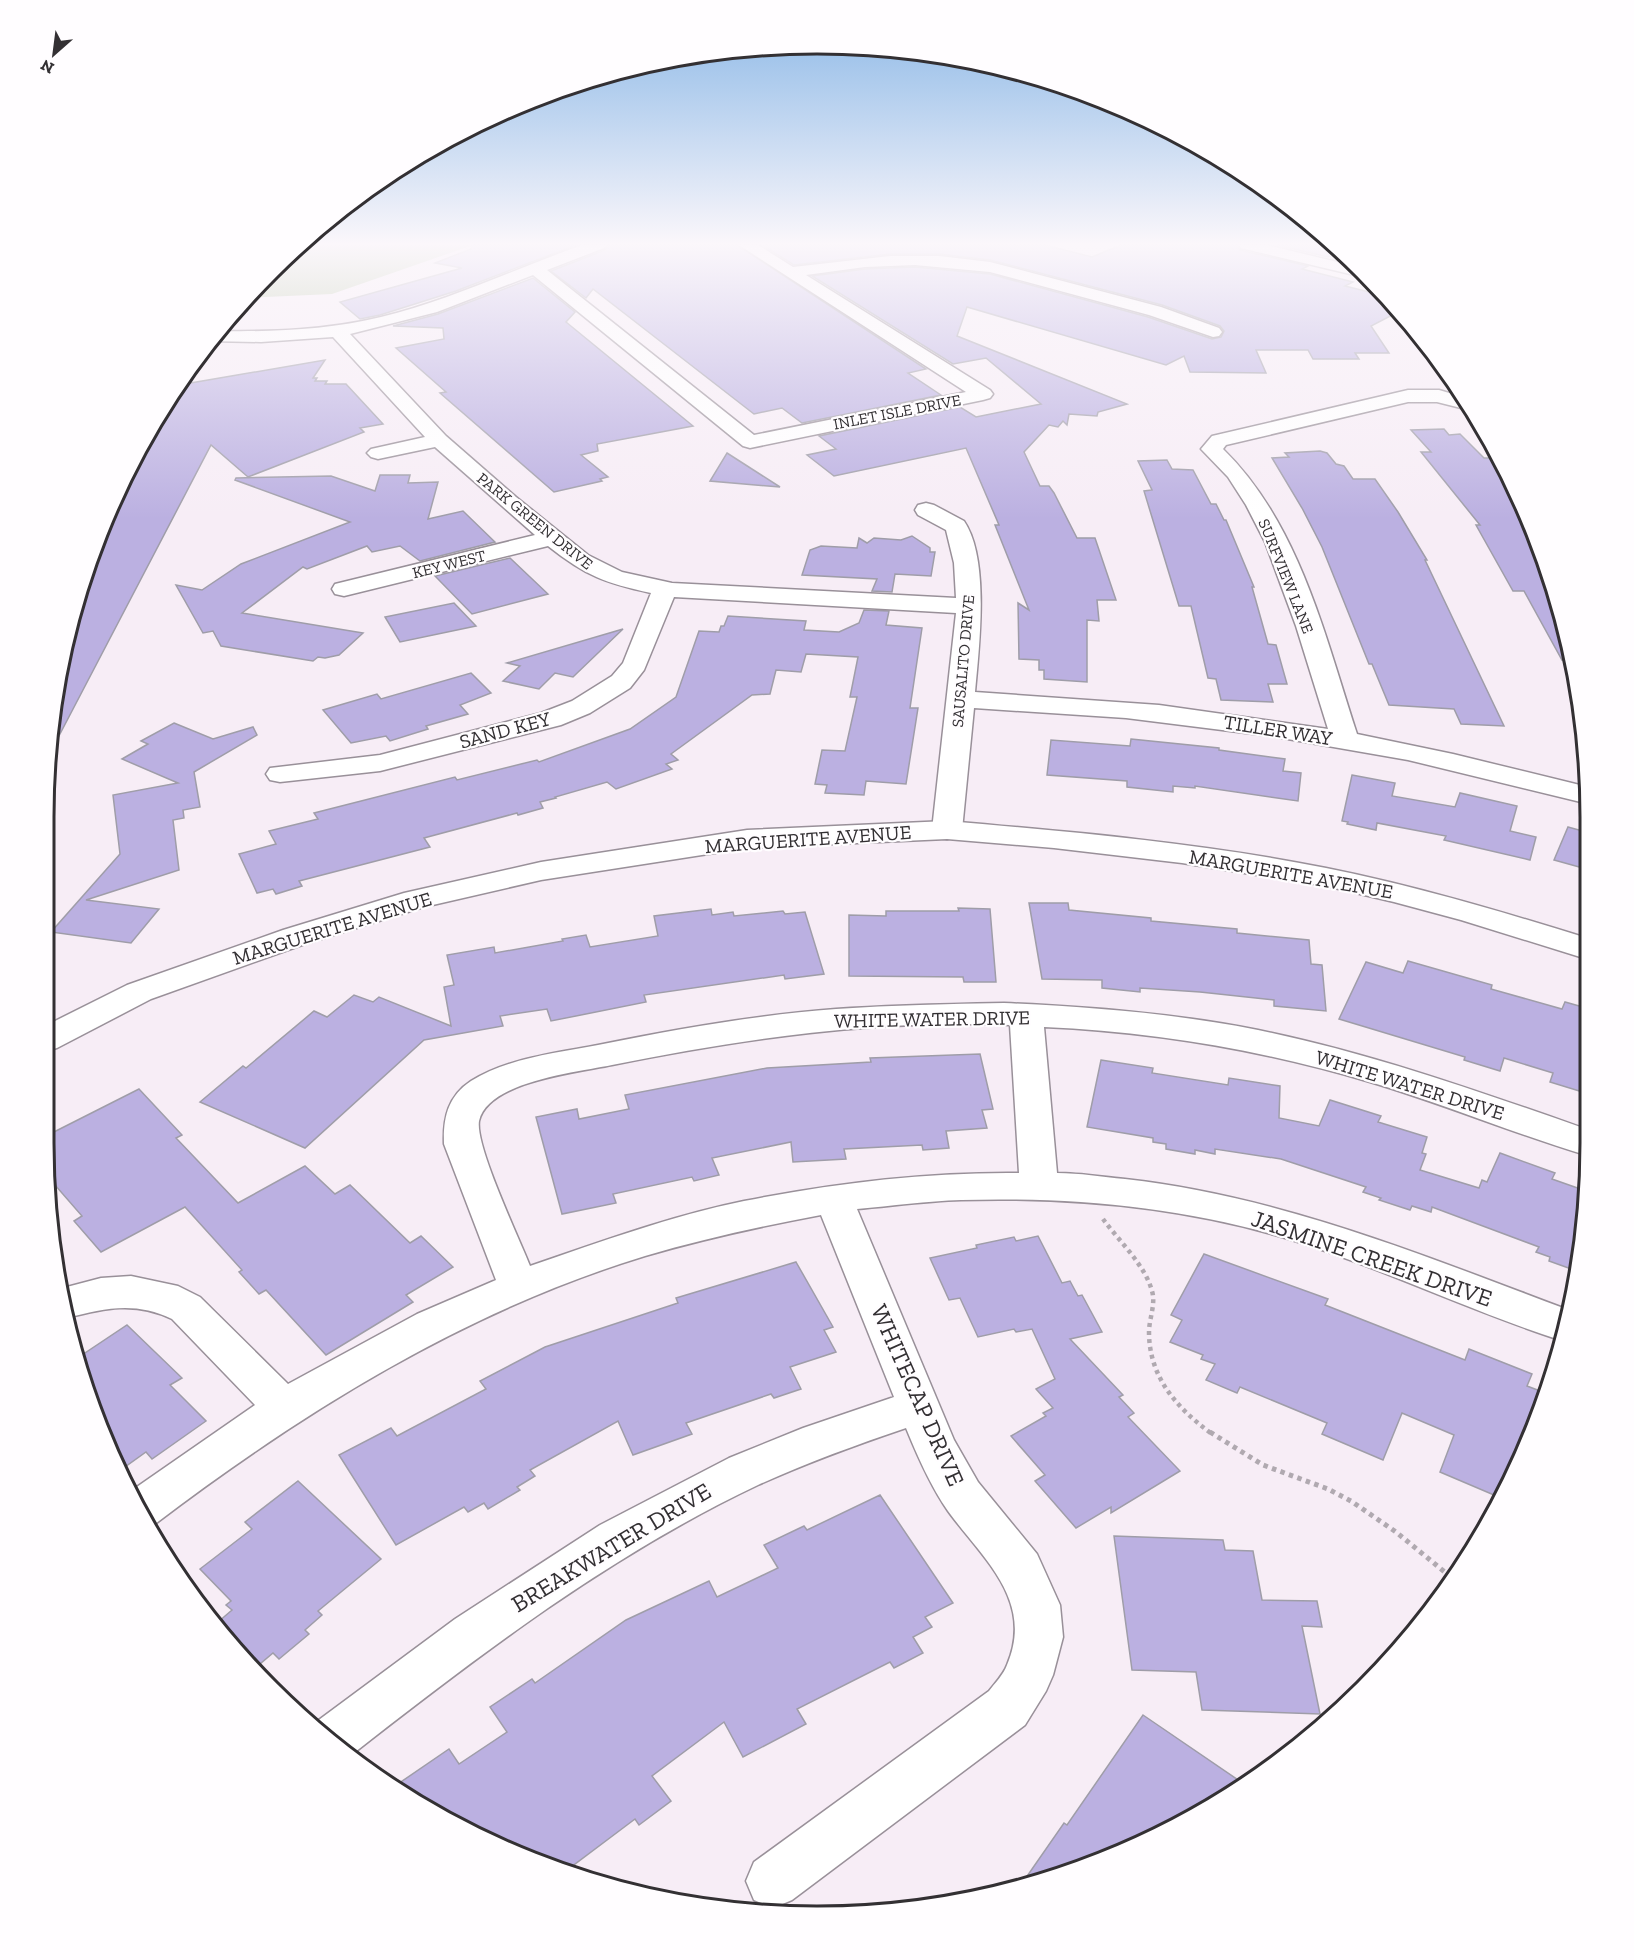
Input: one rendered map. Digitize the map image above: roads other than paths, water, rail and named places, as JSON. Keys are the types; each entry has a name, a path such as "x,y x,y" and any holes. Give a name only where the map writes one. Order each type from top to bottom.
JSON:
{"street":[{"path":"245,336 287,336"},
{"name":"PARK GREEN DRIVE","path":"342,336 439,440 553,538 598,571 615,578 665,590 969,606"},
{"name":"INLET ISLE DRIVE","path":"619,336 750,442 982,394 891,336"},
{"name":"SURFVIEW LANE","path":"1345,740 1298,596 1275,539 1248,488 1223,458 1211,448 1219,440 1301,423 1408,396 1439,396 1456,402"},
{"path":"378,453 439,440"},
{"name":"SAUSALITO DRIVE","path":"926,510 956,526 967,565 969,606 947,831"},
{"name":"KEY WEST","path":"344,589 553,538"},
{"name":"SAND KEY","path":"280,774 380,763 551,719 581,707 621,682 635,665 665,590"},
{"name":"TILLER WAY","path":"961,699 1162,714 1345,740 1480,768 1579,794"},
{"name":"MARGUERITE AVENUE","path":"54,1036 139,993 294,937 415,900 518,876 747,839 947,831 1054,839 1182,854 1326,877 1472,913 1580,947"},
{"name":"WHITE WATER DRIVE","path":"519,1287 459,1133 462,1115 473,1099 490,1085 511,1075 650,1045 743,1030 869,1018 963,1015 1026,1015 1118,1021 1257,1042 1399,1078 1580,1140"},
{"path":"1026,1015 1040,1185"},
{"name":"JASMINE CREEK DRIVE","path":"146,1505 285,1408 333,1378 474,1306 584,1262 684,1231 773,1210 834,1199 959,1186 1040,1185 1099,1189 1181,1200 1295,1227 1558,1323"},
{"name":"WHITECAP DRIVE","path":"773,1881 1007,1708 1029,1675 1039,1637 1036,1605 1021,1569 962,1495 935,1445 834,1199"},
{"path":"71,1301 101,1293 131,1291 164,1297 186,1308 285,1408"},
{"name":"BREAKWATER DRIVE","path":"337,1735 455,1644 501,1612 592,1553 647,1521 721,1482 774,1459 919,1406"}]}
